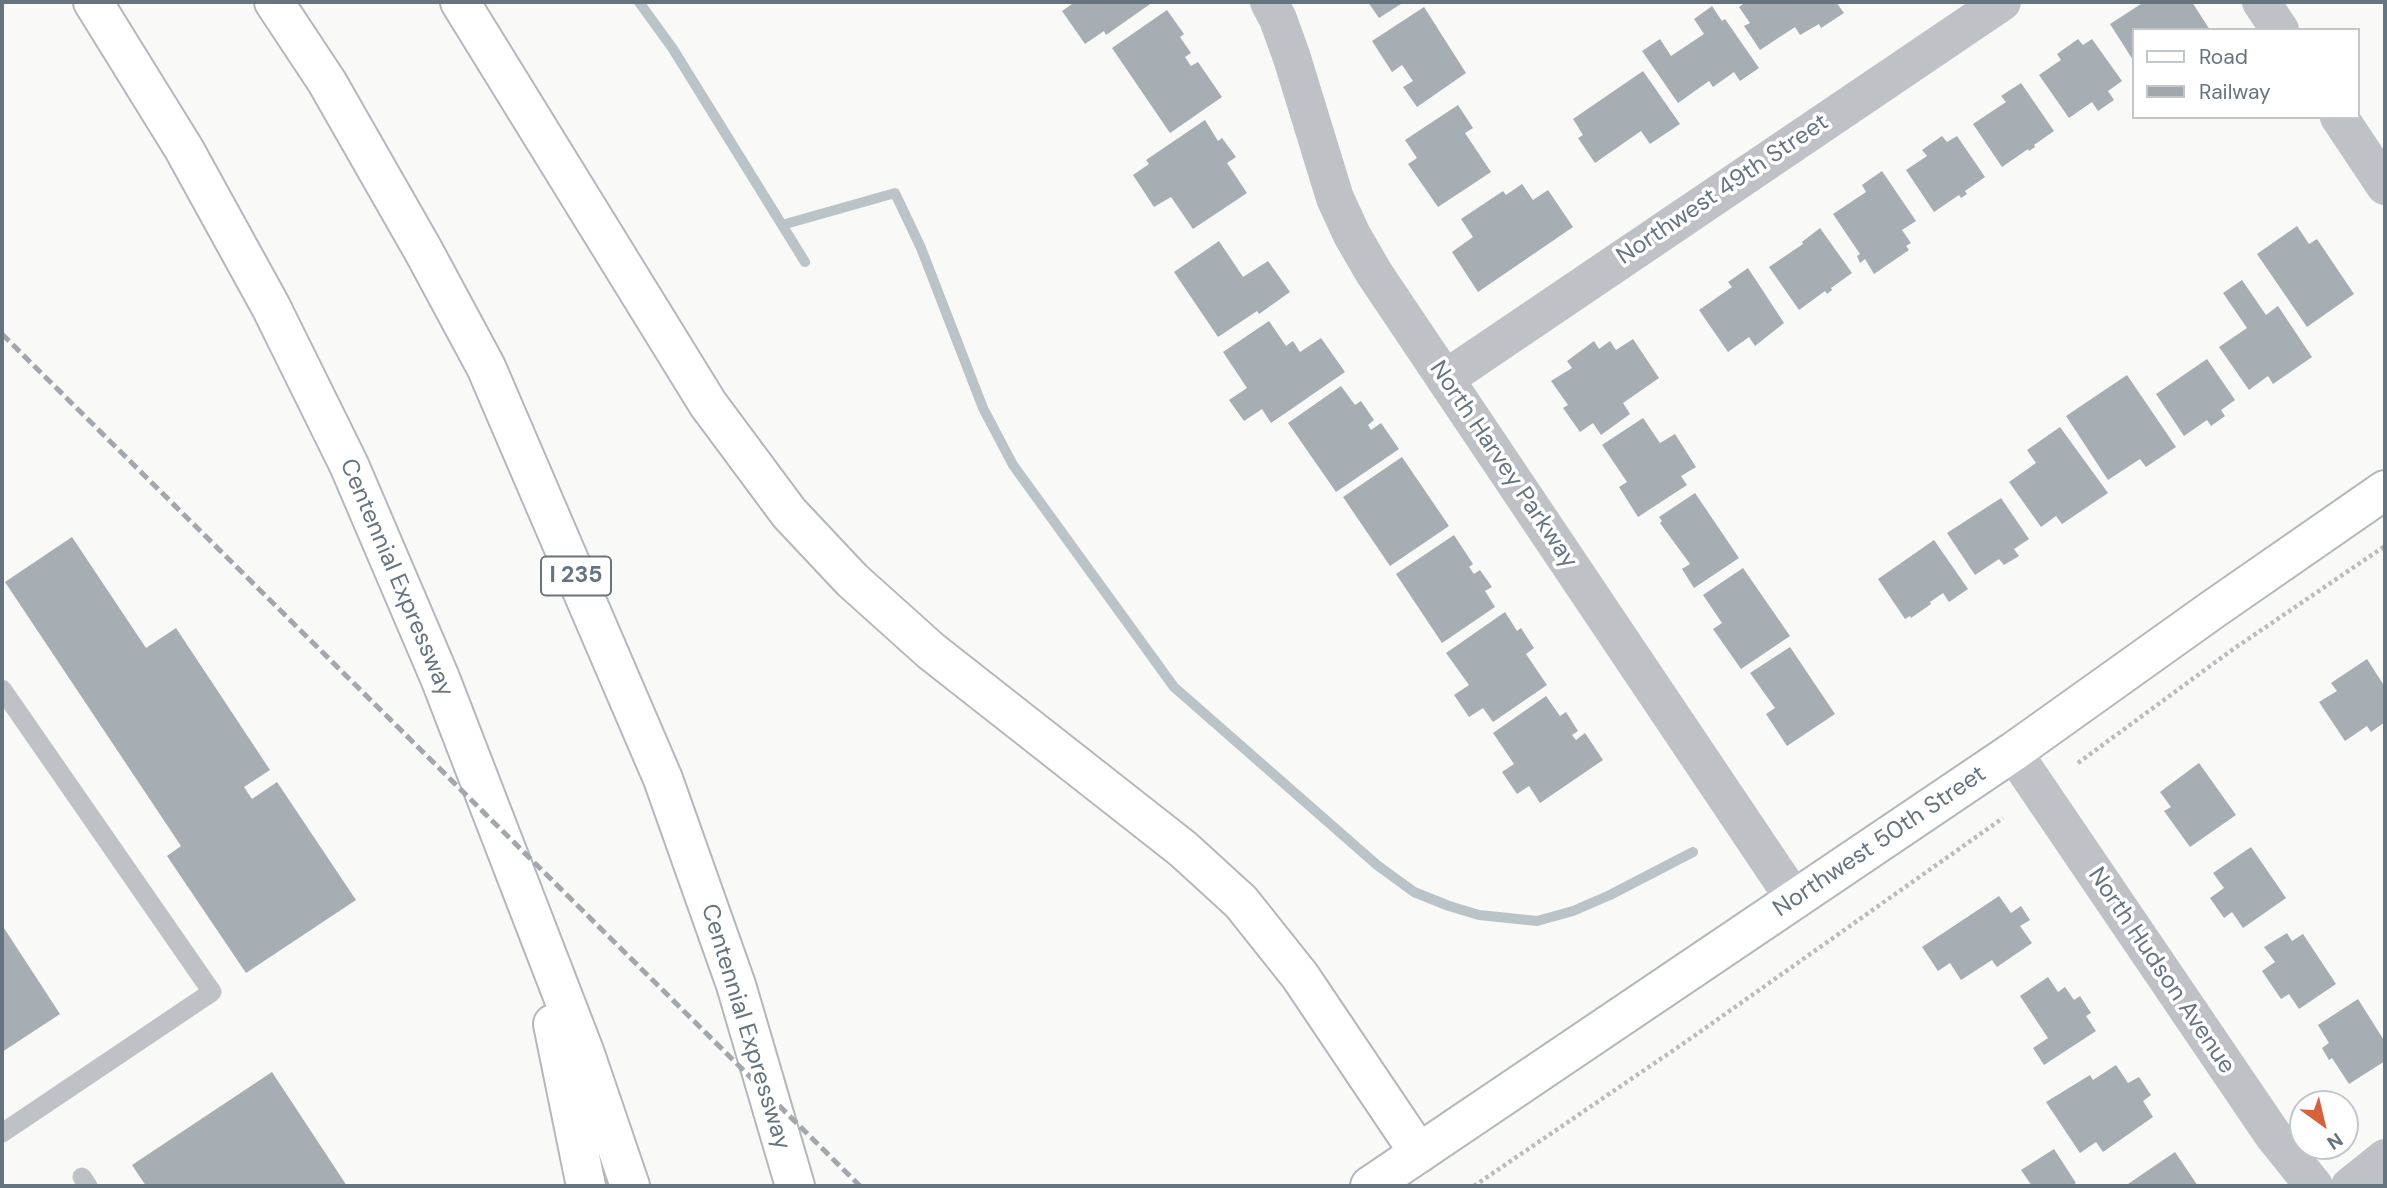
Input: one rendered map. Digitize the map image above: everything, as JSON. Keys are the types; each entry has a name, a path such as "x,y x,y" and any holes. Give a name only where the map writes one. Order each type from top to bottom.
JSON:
{"main road":[{"name":"Centennial Expressway","path":"93,2 198,174 271,307 349,465 440,678 584,1051 630,1186"},
{"name":"Centennial Expressway","path":"274,2 327,82 486,367 663,779 736,985 794,1186"},
{"path":"460,2 708,404 789,513 852,580 932,651 1183,849 1241,902 1300,976 1419,1153"},
{"name":"Northwest 50th Street","path":"1370,1186 2013,752 2385,490"},
{"path":"530,909 586,1186"}],"street":[{"name":"North Harvey Parkway","path":"1269,2 1292,58 1340,211 1374,273 1795,900"},
{"name":"Northwest 49th Street","path":"1445,379 2002,2"},
{"path":"2260,2 2279,28"},
{"path":"2340,119 2385,186"},
{"name":"North Hudson Avenue","path":"2013,752 2273,1135 2314,1186"},
{"path":"2350,1186 2385,1158"}],"lane":[{"path":"2,689 212,992 2,1133"}],"path":[{"path":"2078,763 2232,650 2385,546"},
{"name":"Northwest 50th Street","path":"1474,1186 1687,1041 2003,818"}],"building":[{"path":"1075,2 1153,2 1106,35 1104,31 1085,44 1062,11"},
{"path":"1368,2 1404,2 1379,18"},
{"path":"1746,2 1836,2 1844,13 1821,28 1819,24 1800,35 1795,27 1760,50 1744,26 1750,23 1739,7"},
{"path":"2144,2 2192,2 2209,28 2132,28 2132,58 2110,24"},
{"path":"1712,6 1722,21 1725,19 1759,68 1740,81 1734,72 1713,87 1709,81 1678,103 1642,51 1660,39 1671,56 1704,34 1694,19"},
{"path":"1424,7 1466,73 1417,107 1403,87 1413,81 1402,65 1392,72 1372,41"},
{"path":"1167,10 1184,34 1180,37 1191,53 1185,57 1191,66 1198,62 1222,97 1170,133 1112,48"},
{"path":"2078,39 2083,45 2092,39 2122,81 2108,91 2114,100 2098,111 2092,102 2069,118 2039,75 2061,60 2057,54"},
{"path":"1643,71 1680,124 1650,144 1641,131 1595,163 1578,138 1583,135 1573,119"},
{"path":"2021,83 2054,131 2034,145 2035,147 2002,167 1973,124 2006,102 2001,96"},
{"path":"1458,105 1473,128 1465,133 1491,172 1438,207 1408,164 1417,158 1405,140"},
{"path":"1205,120 1218,141 1222,138 1236,157 1227,163 1247,193 1193,229 1171,197 1154,207 1133,175 1149,164 1146,160"},
{"path":"1942,136 1947,142 1957,136 1985,177 1965,191 1967,194 1961,198 1959,195 1934,212 1906,170 1927,156 1922,150"},
{"path":"1882,171 1916,221 1902,230 1911,243 1906,246 1909,250 1874,274 1865,259 1860,263 1857,256 1860,254 1833,214 1866,192 1862,185"},
{"path":"1522,184 1533,200 1548,190 1573,227 1478,292 1452,252 1473,237 1461,219 1503,191 1506,195"},
{"path":"2297,226 2309,244 2317,239 2354,294 2307,327 2257,254"},
{"path":"1820,228 1852,273 1827,294 1825,291 1799,310 1769,267 1803,244 1802,242"},
{"path":"1219,241 1243,277 1268,261 1290,292 1259,314 1257,311 1218,337 1174,272"},
{"path":"1748,268 1784,323 1755,346 1749,337 1728,352 1699,310 1732,287 1728,282"},
{"path":"2242,280 2266,315 2278,306 2312,357 2273,384 2268,376 2249,390 2219,347 2247,328 2223,293"},
{"path":"1269,321 1286,346 1293,341 1300,352 1321,338 1345,372 1271,423 1262,409 1244,421 1229,400 1247,388 1223,352"},
{"path":"1633,339 1659,378 1623,403 1630,414 1601,435 1593,423 1580,432 1563,408 1568,405 1551,381 1572,368 1567,361 1594,341 1599,349 1610,341 1616,350"},
{"path":"2207,359 2235,400 2221,410 2225,416 2211,426 2207,420 2184,436 2156,394"},
{"path":"2127,375 2176,447 2146,467 2140,459 2108,480 2066,416"},
{"path":"1341,386 1355,405 1361,401 1374,420 1368,425 1371,430 1381,423 1399,449 1336,492 1288,423"},
{"path":"1643,418 1660,443 1675,434 1696,467 1681,476 1687,485 1638,517 1619,487 1627,482 1602,445"},
{"path":"2060,427 2108,493 2062,524 2056,516 2041,527 2009,482 2036,463 2027,450"},
{"path":"1402,457 1449,526 1390,566 1343,497"},
{"path":"1695,493 1739,558 1694,588 1682,569 1690,564 1660,523 1662,521 1659,517"},
{"path":"2001,498 2029,539 2014,549 2019,556 2004,565 1999,559 1975,575 1947,533"},
{"path":"1454,535 1473,564 1469,567 1474,574 1480,570 1492,587 1485,591 1495,607 1442,643 1396,574"},
{"path":"72,537 146,648 176,628 270,770 244,787 252,799 277,782 356,900 246,973 167,856 181,846 5,582"},
{"path":"1934,540 1968,589 1949,602 1943,593 1911,618 1910,616 1905,619 1878,579"},
{"path":"1743,568 1790,636 1741,669 1713,629 1722,623 1703,595"},
{"path":"1505,612 1517,631 1521,628 1534,648 1526,654 1547,685 1493,722 1483,708 1469,717 1454,695 1469,685 1446,653"},
{"path":"1790,647 1835,714 1787,746 1766,714 1775,708 1750,673"},
{"path":"2367,659 2385,687 2385,722 2371,732 2367,726 2345,741 2319,702 2337,691 2331,683"},
{"path":"1546,696 1560,716 1566,712 1578,731 1572,735 1576,740 1585,733 1603,760 1540,803 1529,786 1517,794 1502,772 1514,764 1493,733"},
{"path":"2199,763 2236,815 2190,847 2164,811 2171,807 2160,792"},
{"path":"2251,847 2286,898 2243,928 2232,912 2224,918 2210,898 2224,888 2213,873"},
{"path":"1999,896 2011,913 2021,906 2030,920 2020,926 2032,943 1997,967 1992,960 1961,980 1950,963 1938,971 1922,947"},
{"path":"2,925 60,1014 2,1052"},
{"path":"2287,933 2292,941 2303,934 2336,984 2299,1009 2289,994 2281,999 2262,971 2275,962 2264,947"},
{"path":"2048,977 2058,992 2065,987 2074,1000 2080,996 2091,1013 2086,1016 2096,1031 2044,1065 2033,1048 2048,1038 2020,996"},
{"path":"2358,999 2385,1042 2385,1061 2349,1084 2322,1048 2329,1043 2318,1025"},
{"path":"2116,1065 2128,1083 2139,1077 2151,1095 2143,1101 2153,1117 2103,1152 2096,1142 2080,1153 2046,1102 2090,1075 2093,1080"},
{"path":"272,1072 347,1186 146,1186 132,1165"},
{"path":"2054,1149 2076,1183 2071,1186 2032,1186 2021,1170"},
{"path":"2175,1152 2198,1186 2125,1186"}],"waterway":[{"path":"639,2 673,49 805,262"},
{"path":"782,225 895,193 921,248 983,408 1013,465 1174,687 1377,865 1414,892 1479,915 1537,921 1573,911 1610,895 1693,852"}],"railway":[{"path":"2,334 860,1186"}]}
